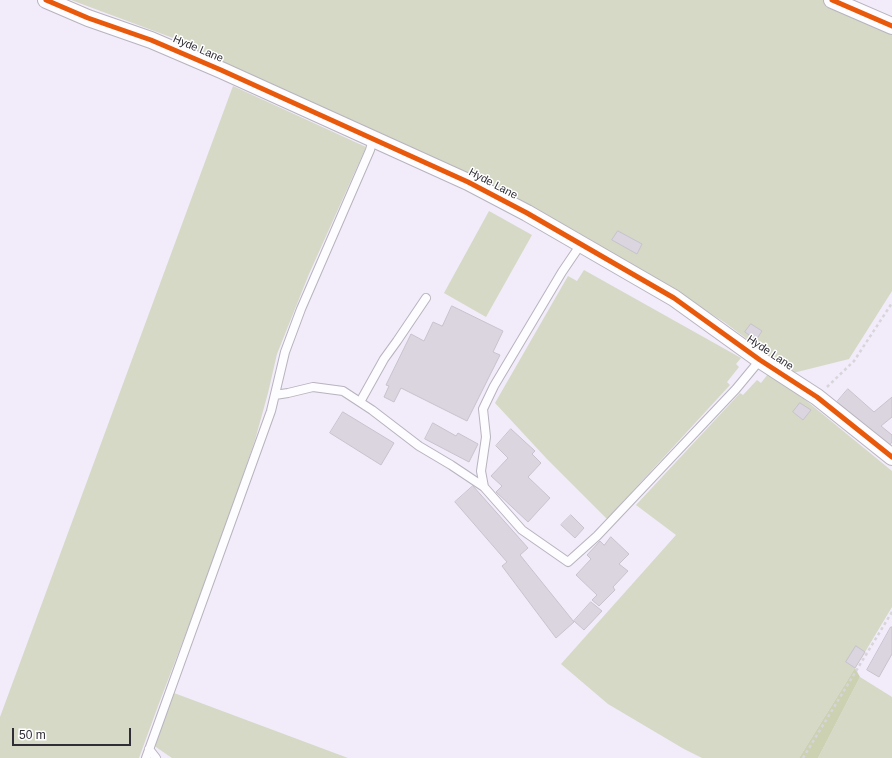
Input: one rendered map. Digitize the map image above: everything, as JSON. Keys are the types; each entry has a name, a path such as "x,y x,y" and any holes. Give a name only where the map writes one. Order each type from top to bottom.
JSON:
{"street":[{"name":"Hyde Lane","path":"46,0 88,18 151,40 221,70 468,182 581,244 674,298 760,360 817,397 892,457"},
{"path":"832,0 892,26"}],"lane":[{"path":"146,758 271,411 285,352 301,309 370,150 373,139"},
{"path":"484,487 481,471 486,437 483,409 494,386 562,272 581,244"},
{"path":"360,402 384,359 426,298"},
{"path":"275,395 313,387 343,391 372,410 419,446 451,464 484,487 522,530 568,562 602,531 736,390 760,360"},
{"path":"149,749 156,758"}],"path":[{"path":"817,397 854,361 892,303"},
{"path":"803,758 892,612"}],"green space":[{"path":"71,0 823,0 892,33 892,291 849,359 793,373 724,322 656,279 577,232 468,175 229,66 173,38"},
{"path":"233,86 366,147 309,274 277,354 255,440 215,557 139,758 0,758 0,717"},
{"path":"489,211 532,235 486,317 444,293"},
{"path":"584,270 741,358 736,364 739,367 727,382 730,385 607,519 547,459 495,403 568,276 577,281"},
{"path":"768,374 803,398 892,471 892,607 799,758 702,758 608,704 561,664 676,535 636,505 740,393 743,395 757,380 761,383"},
{"path":"855,668 860,677 818,758 799,758"},
{"path":"860,677 892,697 892,758 818,758"},
{"path":"174,693 348,758 172,758 153,745"}],"building":[{"path":"618,231 642,244 637,254 612,240"},
{"path":"452,306 503,331 493,352 500,355 467,421 401,388 394,402 384,397 389,386 386,385 411,334 424,341 433,322 442,326"},
{"path":"751,324 762,331 756,340 745,332"},
{"path":"848,389 874,412 892,397 892,417 881,426 892,435 892,442 889,446 837,402"},
{"path":"800,403 811,410 803,420 793,412"},
{"path":"343,412 394,443 381,465 330,433"},
{"path":"433,423 456,436 458,433 478,444 469,462 425,439"},
{"path":"511,429 535,451 532,454 541,463 528,477 550,498 528,522 496,492 502,486 491,476 508,458 496,446"},
{"path":"473,486 528,548 520,555 574,622 556,638 502,566 507,562 455,502"},
{"path":"571,515 584,528 575,538 561,525"},
{"path":"611,537 629,554 619,564 628,571 613,587 615,590 599,606 592,600 597,595 576,575 591,559 587,555 600,541 604,545"},
{"path":"591,602 602,611 584,630 574,621"},
{"path":"891,627 892,654 879,677 867,670"},
{"path":"856,646 865,652 855,668 846,662"}],"cycle path":[{"path":"46,0 88,18 151,40 221,70 468,182 527,213 674,298 760,360 817,397 892,457"},
{"path":"832,0 892,26"}]}
